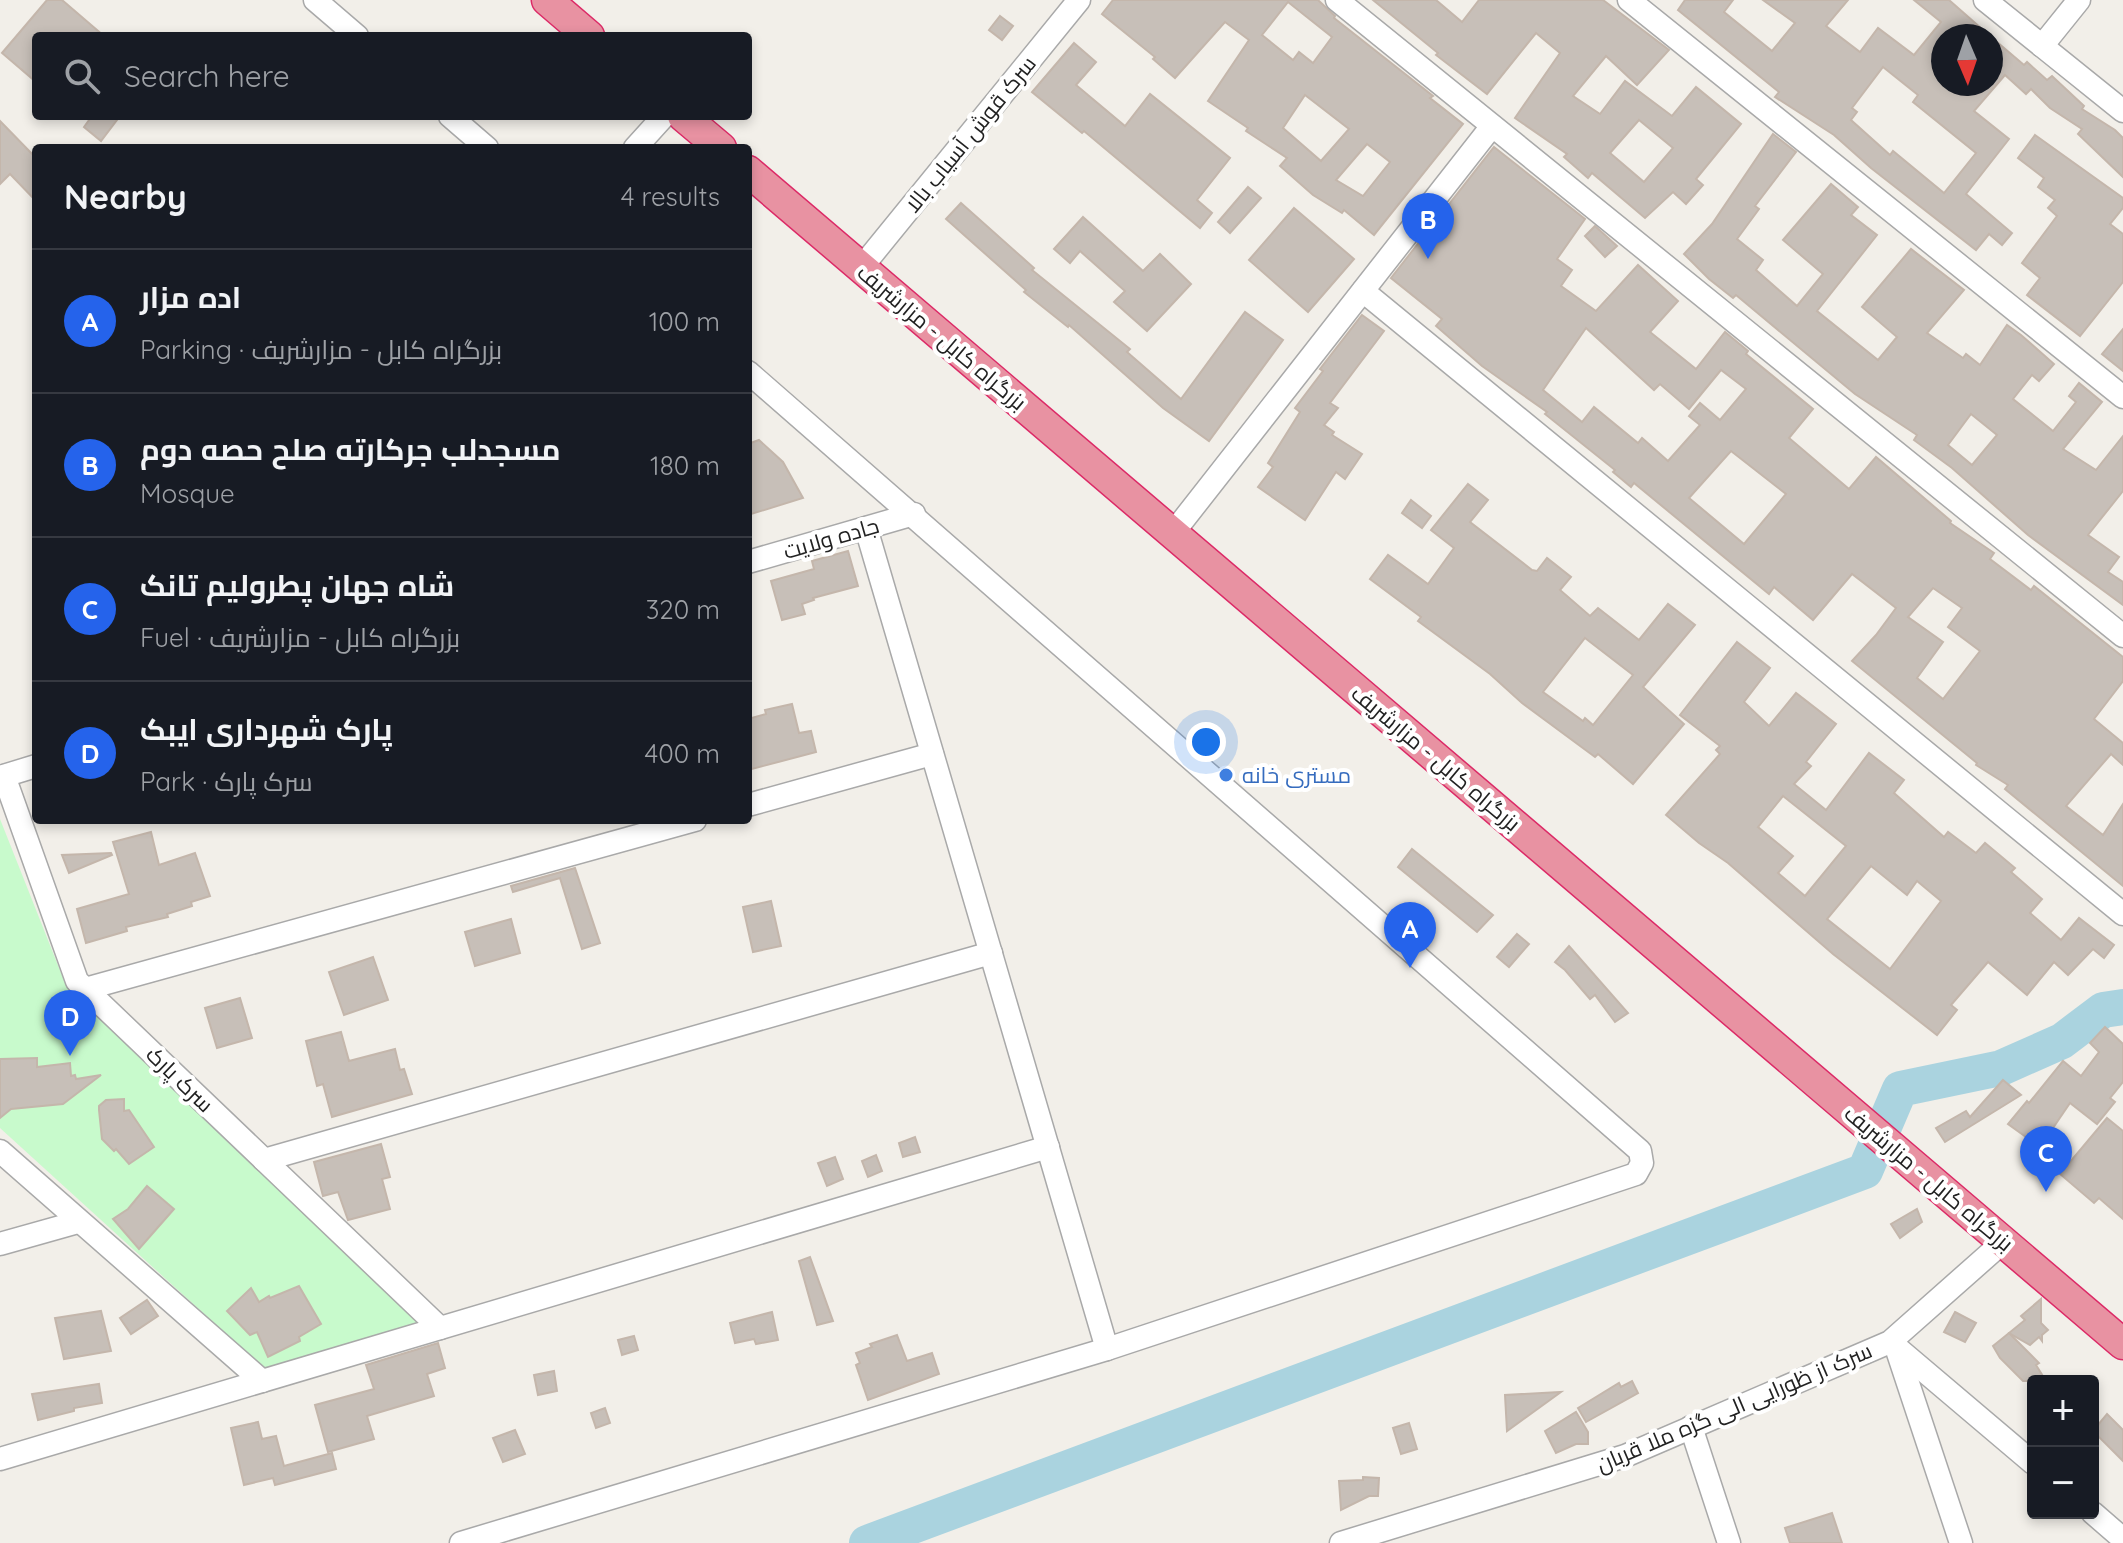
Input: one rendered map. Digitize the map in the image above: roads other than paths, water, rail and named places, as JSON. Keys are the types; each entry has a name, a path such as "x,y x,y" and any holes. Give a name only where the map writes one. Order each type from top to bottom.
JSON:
{"highway":[{"path":"547,0 584,32"},
{"path":"688,120 716,144"},
{"name":"بزرگراه کابل - مزارشریف","path":"752,174 2123,1344"}],"street":[{"path":"315,0 352,32"},
{"name":"سرک قوش آسیاب بالا","path":"861,268 1079,0"},
{"path":"1337,0 2123,636"},
{"path":"1629,0 2123,397"},
{"path":"1985,0 2123,111"},
{"path":"2042,46 2079,0"},
{"path":"455,120 482,144"},
{"path":"639,144 660,120"},
{"path":"1173,533 1492,126"},
{"path":"1363,291 2123,914"},
{"path":"461,1543 1107,1349 1636,1174 1642,1163 1640,1151 752,375"},
{"name":"جاده ولایت","path":"752,561 914,514"},
{"path":"866,528 1107,1349"},
{"path":"752,804 932,754"},
{"path":"2,776 32,767"},
{"name":"سرک پارک","path":"2,776 77,981 440,1328"},
{"path":"85,989 681,824"},
{"path":"264,1160 991,953"},
{"path":"0,1459 1048,1147"},
{"path":"0,1151 262,1381"},
{"path":"0,1244 78,1222"},
{"name":"سرک از ظورایی الی گزه ملا قربان","path":"1341,1543 1625,1456 1893,1344 2003,1242"},
{"path":"1893,1344 2027,1458"},
{"path":"1893,1344 1961,1543"},
{"path":"1691,1427 1729,1543"},
{"path":"2099,1518 2123,1539"}],"waterway":[{"path":"867,1543 1865,1171 1900,1089 2001,1068 2062,1041 2103,1010 2123,1007"}],"place":[{"name":"مسجدلب جرکارته صلح حصه دوم","path":"1428,259"},
{"name":"مستری خانه","path":"1226,775"},
{"name":"اده مزار","path":"1410,968"},
{"name":"پارک شهرداری ایبک","path":"70,1056"},
{"name":"شاه جهان پطرولیم تانک","path":"2046,1192"}]}
